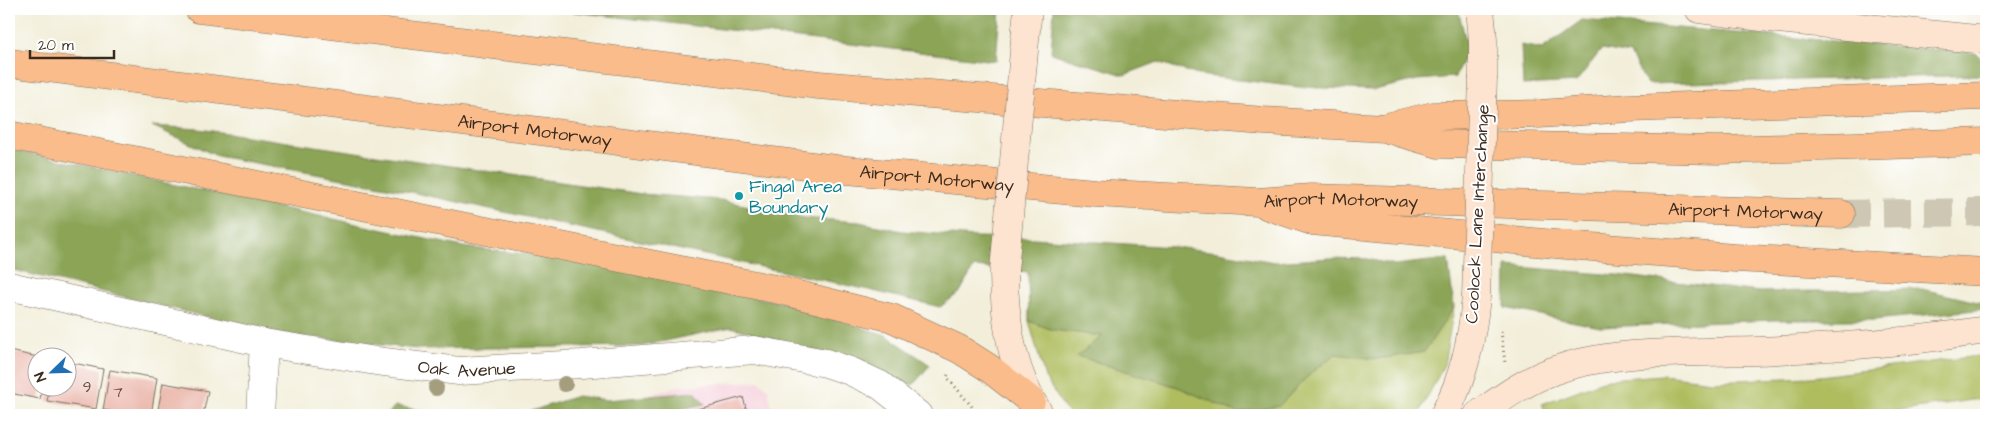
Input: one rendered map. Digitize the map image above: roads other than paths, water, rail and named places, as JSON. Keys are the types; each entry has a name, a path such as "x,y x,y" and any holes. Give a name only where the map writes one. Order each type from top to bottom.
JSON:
{"highway":[{"path":"199,9 819,85 1264,121 1384,128 1439,144 1650,149 1787,149 1986,142"},
{"name":"Airport Motorway","path":"9,63 836,169 1095,193 1257,202 1311,198 1841,214"},
{"path":"1384,128 1433,116 1539,114 1629,108 1986,96"},
{"path":"9,135 776,289 892,318 959,349 989,368 1036,408"},
{"path":"1257,202 1312,221 1725,258 1986,272"}],"main road":[{"name":"Coolock Lane Interchange","path":"1444,415 1462,375 1474,320 1483,40 1480,9"},
{"path":"1699,9 1986,40"},
{"path":"1027,19 1004,271 1004,307 1011,344 1036,408"},
{"path":"1478,415 1518,387 1535,378 1554,370 1610,357 1834,348 1928,339 1986,330"}],"street":[{"name":"Oak Avenue","path":"9,286 264,343 376,361 459,371 582,364 754,350 826,363 850,371 880,385 918,415"},
{"path":"260,415 264,343"}],"tunnel":[{"path":"1841,214 1986,212"}],"place":[{"name":"Fingal Area Boundary","path":"739,196"}]}
